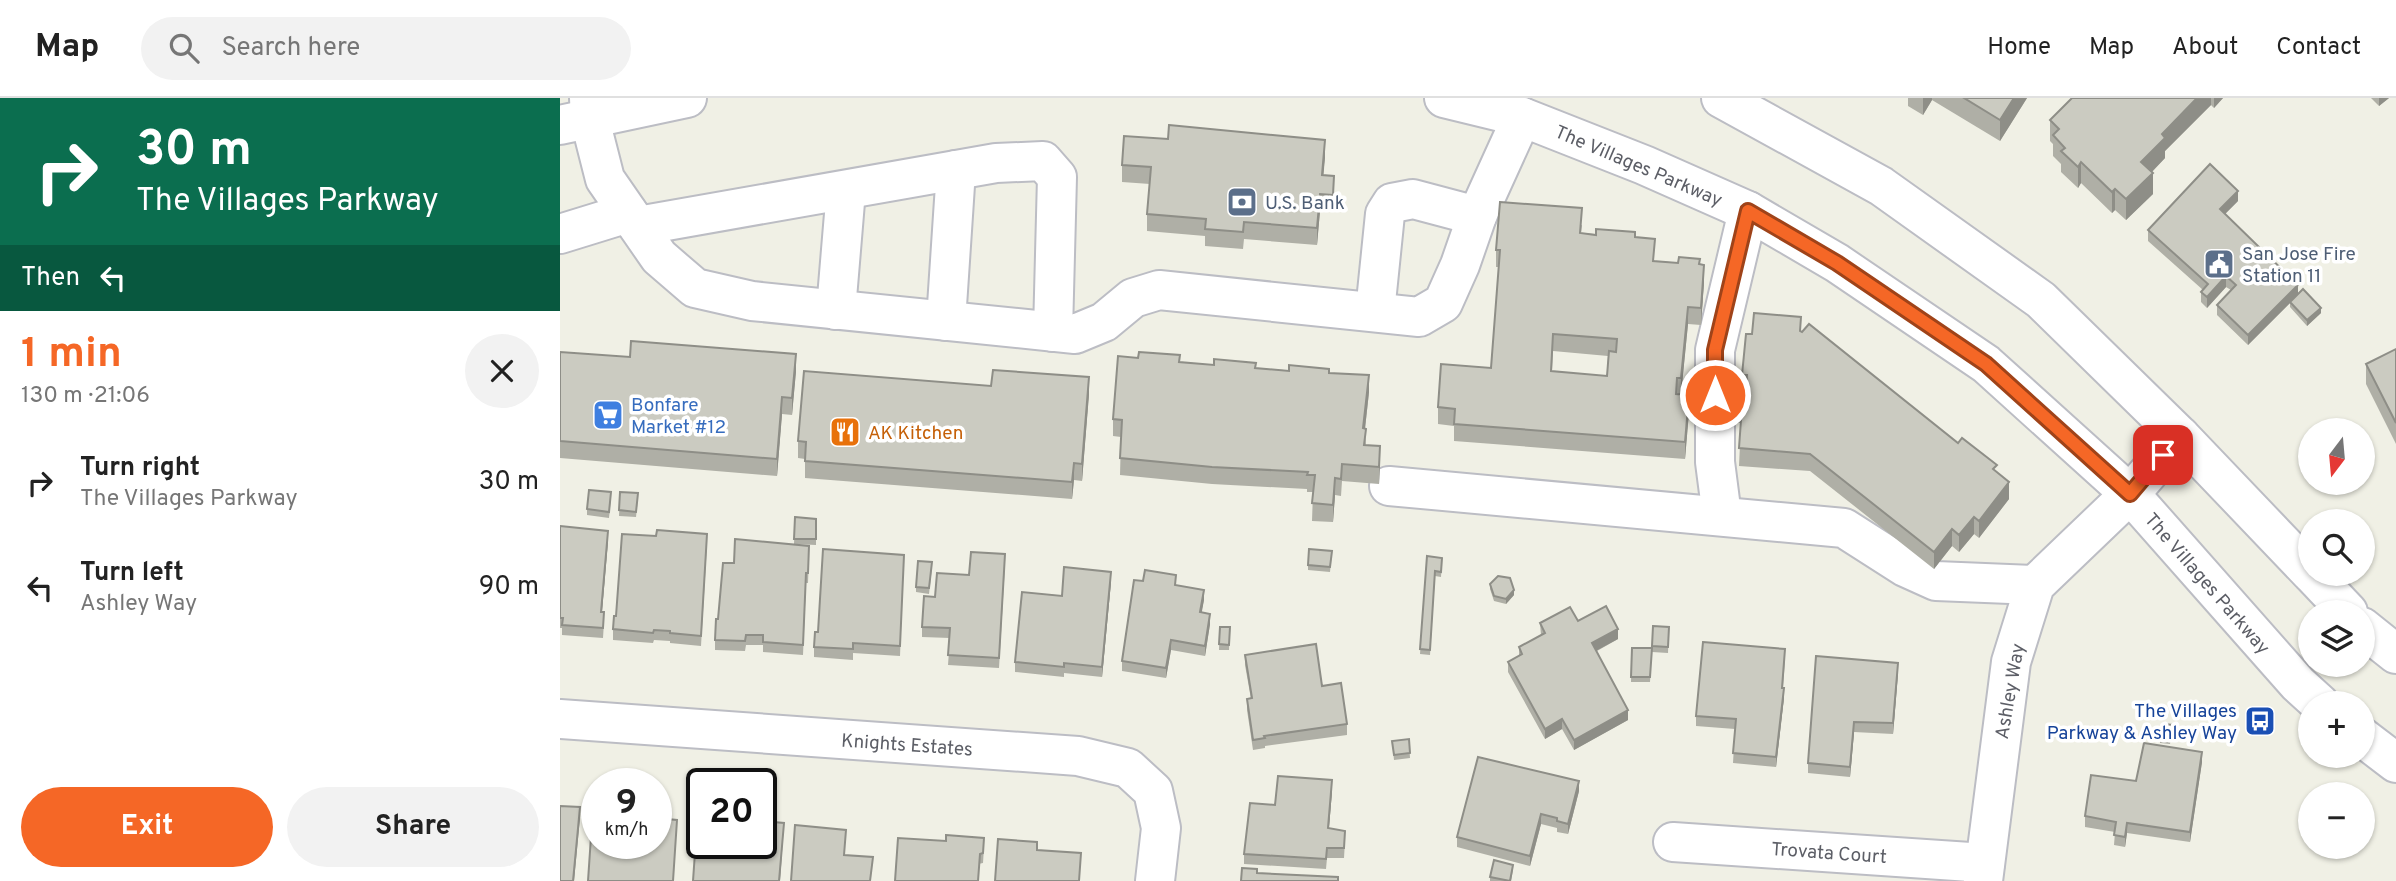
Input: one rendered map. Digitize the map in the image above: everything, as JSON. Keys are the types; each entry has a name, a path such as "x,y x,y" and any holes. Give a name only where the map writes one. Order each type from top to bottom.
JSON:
{"street":[{"path":"687,98 579,114 605,178 659,257 695,288 752,301 1075,334 1104,322 1133,298 1159,290 1419,317 1443,303 1461,265 1477,216 1522,117"},
{"name":"The Villages Parkway","path":"1444,98 1522,117 1644,164 1748,211 1837,263 1986,364 2130,494 2306,691"},
{"path":"1721,98 1881,186 2041,300 2180,436 2298,559"},
{"path":"560,234 633,219 846,190 996,163 1043,161 1057,177 1052,332"},
{"path":"946,321 956,170"},
{"path":"836,310 846,190"},
{"path":"1375,312 1385,214 1392,204 1413,199 1477,216"},
{"path":"1721,516 1715,462 1715,350 1748,211"},
{"name":"Ashley Way","path":"1984,872 2011,662 2035,585 2130,494 2180,436"},
{"path":"1388,486 1844,528 1905,567 1936,581 2035,585"},
{"path":"2323,586 2337,600"},
{"path":"2375,637 2396,654"},
{"name":"Knights Estates","path":"560,719 1078,756 1128,768 1153,791 1161,828 1155,881"},
{"path":"2375,747 2396,763"},
{"name":"Trovata Court","path":"1673,842 1984,872"}],"building":[{"path":"1964,98 2014,98 2000,120"},
{"path":"2072,98 2197,98 2162,134 2165,138 2141,162 2153,173 2126,199 2115,189 2112,192 2081,162 2078,167 2061,151 2065,148 2053,135 2059,129 2050,120"},
{"name":"U.S. Bank","path":"1169,125 1325,140 1322,175 1334,176 1333,195 1320,194 1317,228 1244,222 1243,232 1205,229 1206,219 1147,214 1151,167 1122,165 1124,136 1168,139"},
{"name":"San Jose Fire Station 11","path":"2210,164 2238,191 2220,209 2298,285 2248,335 2217,305 2236,285 2226,276 2207,297 2201,292 2208,284 2148,230"},
{"path":"1500,202 1582,208 1580,233 1596,235 1596,229 1635,232 1635,237 1655,239 1653,261 1678,263 1679,257 1700,259 1699,264 1704,265 1701,308 1688,307 1681,378 1677,378 1676,394 1689,395 1685,442 1454,424 1455,409 1438,407 1441,364 1491,368 1500,250 1496,250","holes":["1553,334 1617,339 1616,352 1609,351 1607,376 1551,371"]},
{"path":"2303,289 2321,308 2307,320 2290,302"},
{"path":"1754,313 1801,317 1800,331 1809,324 1958,443 1962,438 1997,465 1993,469 2009,482 1979,521 1974,517 1959,535 1952,529 1934,552 1810,454 1739,448 1742,406 1735,405 1736,389 1746,389 1747,375 1742,375 1746,334 1752,334"},
{"path":"631,341 796,354 792,398 782,397 777,459 560,441 560,352 630,357"},
{"path":"2396,349 2396,423 2366,364"},
{"path":"1139,352 1180,355 1179,362 1214,365 1214,359 1256,363 1255,368 1289,371 1289,365 1329,369 1329,373 1369,375 1363,428 1366,429 1364,445 1380,446 1379,467 1342,464 1341,479 1335,478 1333,505 1312,503 1315,475 1307,475 1308,472 1212,467 1120,458 1122,420 1113,419 1118,356 1138,358"},
{"path":"993,370 1089,377 1082,464 1074,463 1072,482 805,461 806,442 798,441 804,371 991,386"},
{"path":"589,490 611,492 609,512 587,509"},
{"path":"620,492 638,493 636,512 619,510"},
{"path":"795,517 816,519 816,539 794,539"},
{"path":"560,526 608,531 601,612 604,612 603,628 562,625"},
{"path":"657,530 707,534 701,636 670,631 654,630 653,633 613,629 622,534 656,536"},
{"path":"735,539 809,546 803,645 763,642 763,635 746,635 745,641 715,640 723,563 734,563"},
{"path":"823,549 904,555 900,646 853,643 853,649 814,647 815,632 818,632"},
{"path":"1309,549 1332,551 1330,567 1308,565"},
{"path":"971,552 1005,554 999,658 948,655 950,628 922,627 924,596 935,597 937,573 969,575"},
{"path":"1427,556 1442,558 1441,572 1435,571 1430,650 1420,649"},
{"path":"918,561 932,562 929,588 916,587"},
{"path":"1064,567 1111,572 1102,667 1064,663 1064,667 1015,662 1022,592 1062,596"},
{"path":"1145,570 1176,575 1175,585 1204,590 1200,612 1210,614 1205,646 1171,640 1166,668 1122,661 1134,580 1143,581"},
{"path":"1498,576 1510,578 1514,590 1506,599 1494,596 1490,584"},
{"path":"1606,606 1618,629 1592,643 1628,710 1574,740 1562,719 1545,729 1508,662 1522,654 1519,647 1545,633 1540,623 1570,607 1578,621"},
{"path":"1653,626 1669,627 1668,647 1652,646"},
{"path":"1220,627 1230,627 1229,645 1219,644"},
{"path":"1703,642 1785,649 1784,688 1776,757 1733,753 1736,719 1696,716"},
{"path":"1316,644 1322,686 1341,683 1347,724 1253,740 1247,699 1252,698 1245,655"},
{"path":"1632,648 1652,648 1650,677 1631,677"},
{"path":"1816,656 1898,663 1893,723 1854,722 1850,767 1808,763"},
{"path":"2163,724 2173,725 2170,739 2160,737"},
{"path":"1409,739 1410,753 1394,755 1392,741"},
{"path":"2144,743 2202,752 2190,832 2127,823 2125,837 2114,835 2116,822 2085,816 2091,775 2136,781"},
{"path":"1478,757 1579,781 1568,824 1541,814 1530,856 1457,837"},
{"path":"1278,776 1332,780 1328,828 1345,831 1344,848 1327,848 1326,859 1244,854 1250,803 1275,805"},
{"path":"560,806 580,807 573,881 560,881"},
{"path":"672,820 677,820 673,881 588,881 589,859 672,859"},
{"path":"777,822 784,823 779,881 693,881 695,859 777,859"},
{"path":"795,825 846,830 844,855 873,857 870,881 791,881"},
{"path":"946,835 984,838 978,881 895,881 898,838 946,841"},
{"path":"998,839 1037,842 1037,850 1081,853 1079,881 995,881"},
{"path":"1494,860 1513,865 1510,881 1490,877"},
{"path":"1242,868 1257,869 1257,873 1338,877 1338,881 1241,881"}],"place":[{"name":"U.S. Bank","path":"1242,202"},
{"name":"San Jose Fire Station 11","path":"2219,264"},
{"name":"Bonfare Market #12","path":"608,415"},
{"name":"AK Kitchen","path":"845,432"},
{"name":"The Villages Parkway & Ashley Way","path":"2260,721"}],"route":[{"path":"1715,395 1715,350 1748,211 1837,263 1986,364 2130,494 2163,455"}]}
